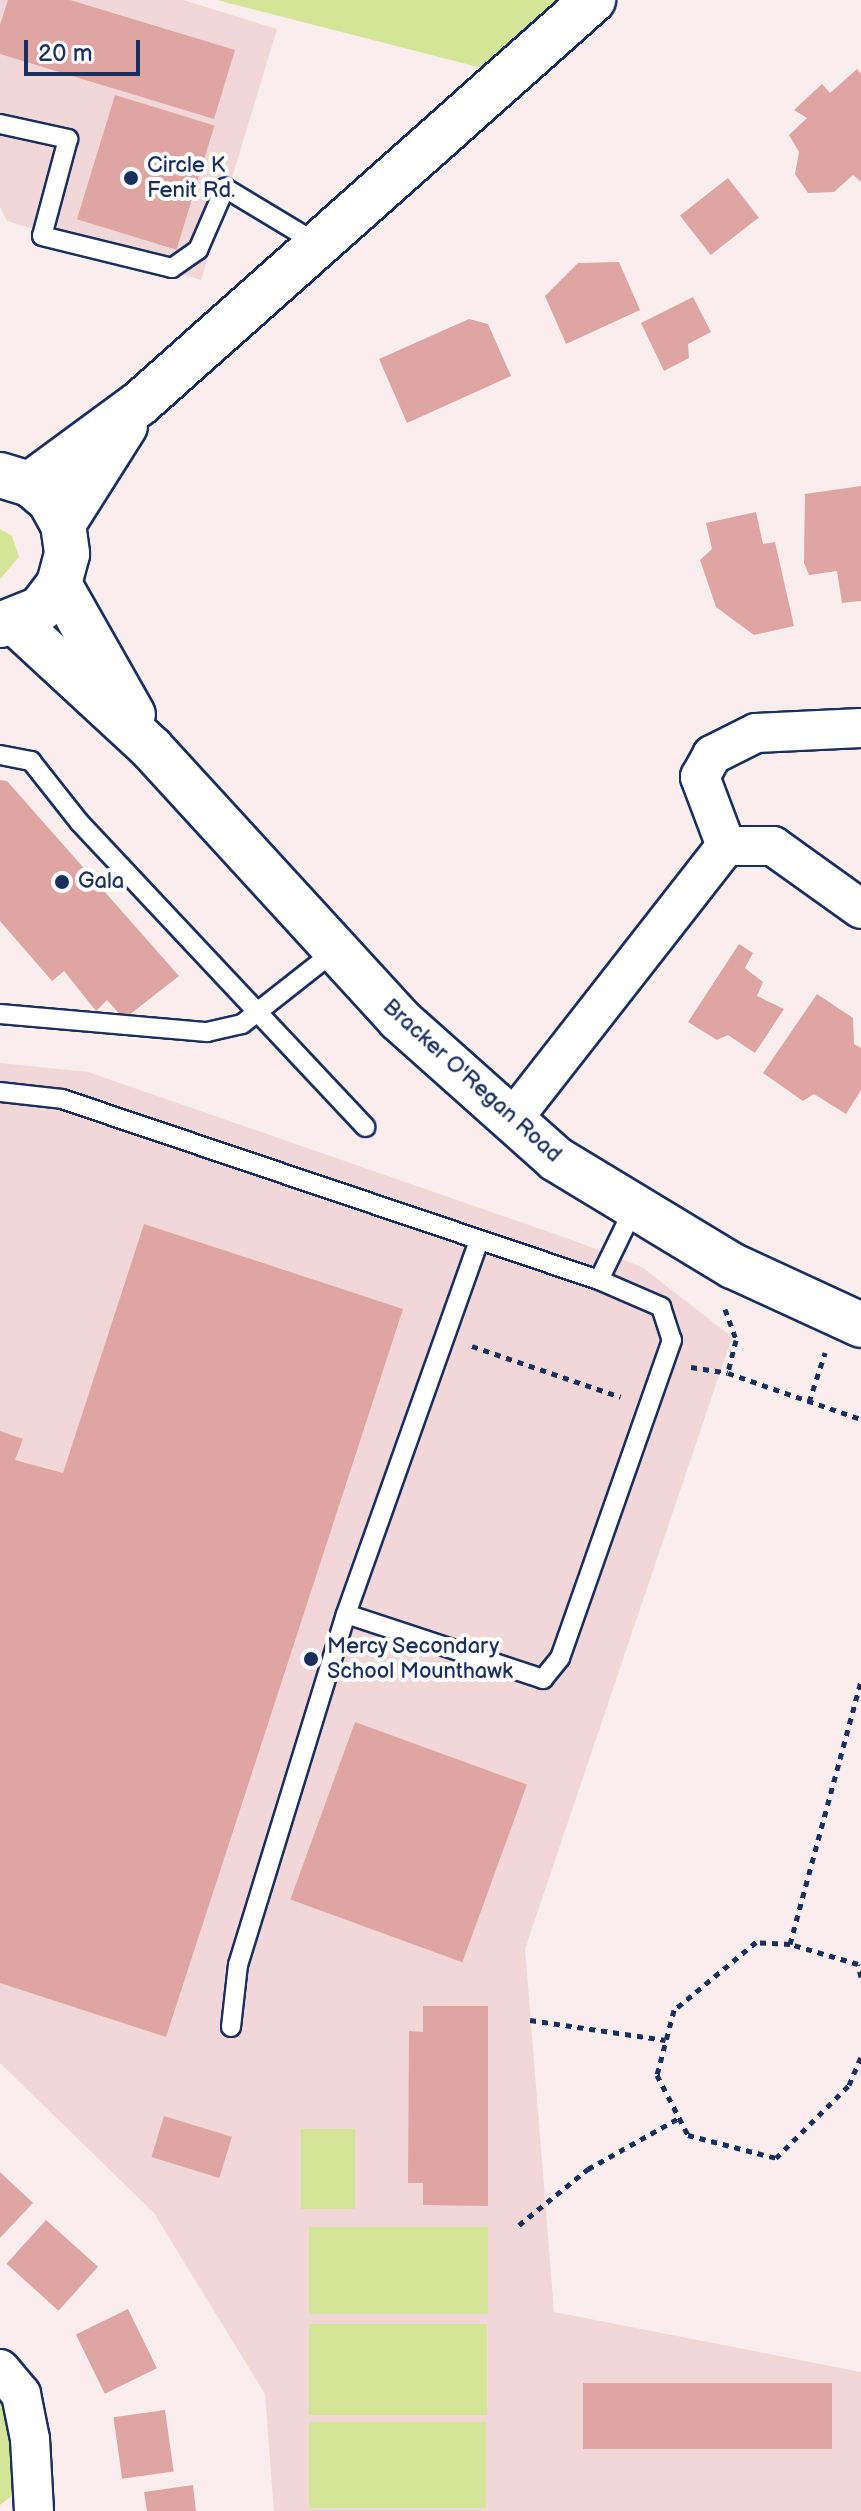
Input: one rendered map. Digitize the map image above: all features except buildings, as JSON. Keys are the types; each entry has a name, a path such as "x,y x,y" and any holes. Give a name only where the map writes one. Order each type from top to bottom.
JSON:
{"main road":[{"path":"152,749 8,624 40,609 59,584 67,554 63,524 50,501 15,480 139,404 593,0"},
{"path":"63,524 139,404"},
{"path":"59,584 152,749"},
{"name":"Bracker O'Regan Road","path":"152,749 399,1019 556,1159 633,1210 845,1333"}],"street":[{"path":"726,846 700,777 712,755 756,733 861,728"},
{"path":"726,846 773,846 861,909"},
{"path":"511,1121 726,846"},
{"path":"0,2369 21,2394 30,2439 34,2511"}],"lane":[{"path":"0,124 68,139 42,236 172,268 198,250 225,188 318,244"},
{"path":"0,755 31,761 80,823 365,1127"},
{"path":"0,1014 207,1032 242,1024 336,950"},
{"path":"0,1092 62,1099 599,1280 661,1307 672,1340 550,1676 529,1678 346,1614"},
{"path":"599,1280 633,1210"},
{"path":"231,2027 238,1965 346,1614 479,1241"}],"path":[{"path":"724,1307 736,1340 728,1373"},
{"path":"809,1402 845,1333"},
{"path":"463,1343 633,1401"},
{"path":"721,1370 861,1419"},
{"path":"790,1944 861,1681"},
{"path":"861,1977 858,1964 790,1944 756,1942 674,2010 657,2075 688,2135 776,2158 849,2085 861,2057"},
{"path":"530,2020 666,2040"},
{"path":"519,2225 588,2169 679,2118"}],"shaded area":[{"path":"0,0 183,0 277,29 201,280 7,221 0,207"},
{"name":"Mercy Secondary School Mounthawk","path":"0,1063 88,1072 572,1240 642,1267 732,1337 525,1949 554,2312 861,2372 861,2511 274,2511 265,2394 154,2213 0,2063"}],"green space":[{"path":"217,0 564,0 486,69"},
{"path":"0,529 12,536 19,557 0,579"},
{"path":"301,2129 355,2129 355,2209 301,2209"},
{"path":"309,2227 488,2227 488,2314 309,2314"},
{"path":"309,2324 487,2324 487,2415 309,2415"},
{"path":"0,2385 9,2393 14,2478 13,2495 0,2505"},
{"path":"309,2422 486,2422 486,2508 309,2508"}],"place":[{"name":"Circle K Fenit Rd.","path":"131,178"},
{"name":"Gala","path":"62,882"},
{"name":"Mercy Secondary School Mounthawk","path":"311,1659"}]}
